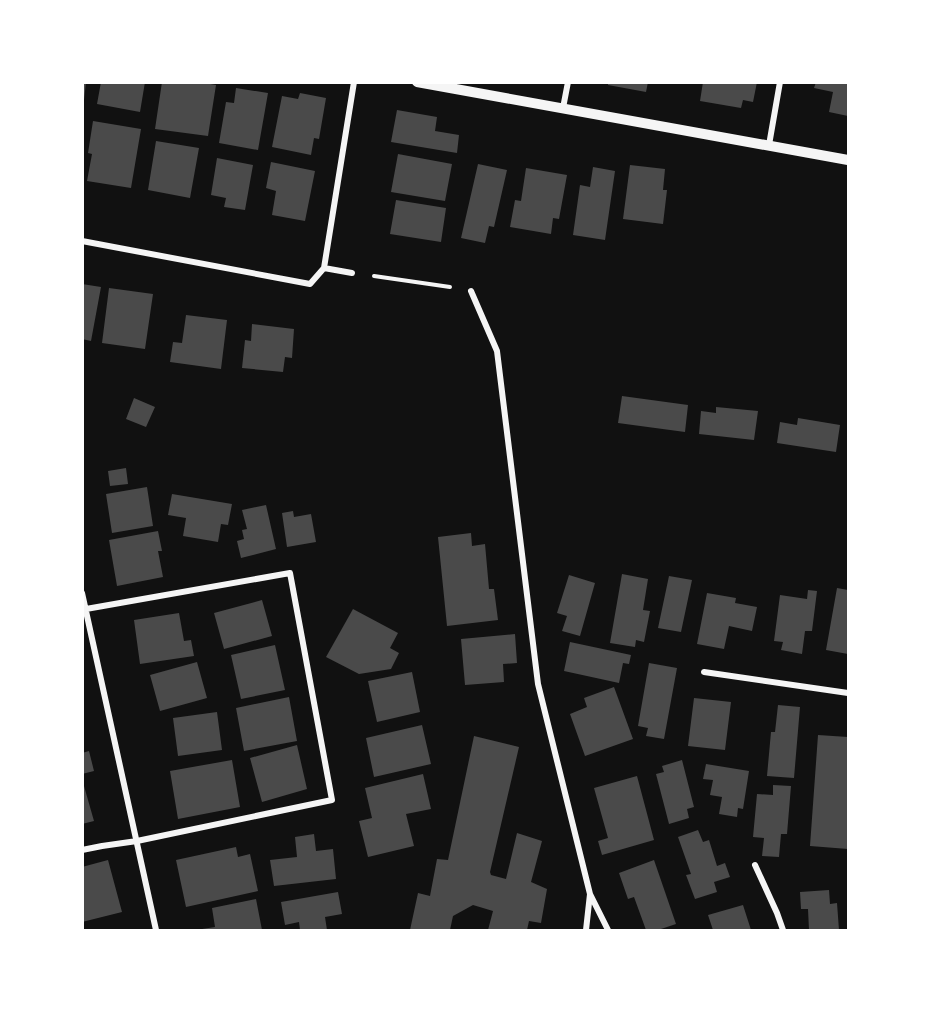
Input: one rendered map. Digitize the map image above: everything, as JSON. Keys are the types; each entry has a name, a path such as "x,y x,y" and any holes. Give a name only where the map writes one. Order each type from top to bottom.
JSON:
{"street":[{"path":"82,241 310,284 324,268 354,82"},
{"path":"417,82 849,160"},
{"path":"563,108 568,82"},
{"path":"769,145 780,82"},
{"path":"324,268 352,273"},
{"path":"471,291 497,351 538,684 590,894 608,930"},
{"path":"82,850 137,841 332,800 290,573 86,609"},
{"path":"82,593 156,930"},
{"path":"704,672 849,693"},
{"path":"754,865 783,930"},
{"path":"586,930 590,894"}],"path":[{"path":"352,273 471,291"}],"building":[{"path":"82,82 86,82 84,100 82,99"},
{"path":"101,82 145,82 140,112 97,104"},
{"path":"162,82 199,82 216,85 208,136 155,129"},
{"path":"608,82 648,82 646,92 608,85"},
{"path":"703,82 757,82 753,102 743,100 741,108 700,101"},
{"path":"816,82 848,82 848,116 829,112 833,92 814,88"},
{"path":"236,88 268,93 258,150 219,143 226,102 234,103"},
{"path":"300,93 326,98 319,139 314,138 311,155 272,147 282,96 298,99"},
{"path":"397,110 437,117 435,131 459,135 457,153 391,142"},
{"path":"93,121 141,129 131,188 87,181 92,154 88,153"},
{"path":"156,141 199,148 190,198 148,190"},
{"path":"398,154 452,164 445,201 391,192"},
{"path":"217,158 253,165 245,210 224,207 226,198 211,195"},
{"path":"271,162 315,171 305,221 272,215 276,191 266,188"},
{"path":"478,164 507,170 494,227 489,226 485,243 461,238"},
{"path":"630,165 665,169 663,190 667,190 663,224 623,219"},
{"path":"593,167 615,171 605,240 573,235 580,185 590,187"},
{"path":"526,168 567,175 559,219 553,218 551,234 510,227 515,200 521,201"},
{"path":"396,200 446,208 441,242 390,234"},
{"path":"82,284 101,287 91,341 82,339"},
{"path":"109,288 153,294 145,349 102,343"},
{"path":"186,315 227,320 221,369 170,362 173,342 182,343"},
{"path":"252,324 294,329 292,358 285,357 283,372 242,368 245,340 251,341"},
{"path":"622,396 688,405 685,432 618,423"},
{"path":"134,398 155,407 146,427 126,419"},
{"path":"716,407 758,411 754,440 699,434 701,411 716,413"},
{"path":"798,418 840,425 836,452 777,443 780,422 797,425"},
{"path":"126,468 128,484 110,486 108,471"},
{"path":"147,487 153,526 112,533 106,494"},
{"path":"172,494 232,504 228,525 221,524 218,542 183,536 186,518 168,515"},
{"path":"266,505 276,549 241,558 237,541 244,539 242,530 247,529 242,510"},
{"path":"293,511 294,517 311,514 316,542 287,547 282,513"},
{"path":"158,531 162,551 158,551 163,577 117,586 109,540"},
{"path":"471,533 472,546 485,544 489,589 494,589 498,620 447,626 438,537"},
{"path":"622,574 648,579 643,610 650,611 644,642 636,640 635,647 610,643"},
{"path":"569,575 595,583 580,636 562,631 567,616 557,613"},
{"path":"669,576 692,580 681,632 658,628"},
{"path":"837,588 848,590 848,654 826,650"},
{"path":"808,590 817,591 812,631 805,631 802,654 781,650 783,642 774,641 780,595 807,599"},
{"path":"707,593 736,598 735,603 757,607 752,631 729,626 724,649 697,644"},
{"path":"262,600 272,636 224,649 214,613"},
{"path":"353,609 398,633 390,648 399,653 391,669 359,674 326,657"},
{"path":"179,613 184,641 191,640 194,656 140,664 134,620"},
{"path":"515,634 517,663 503,664 504,682 465,685 461,639"},
{"path":"570,642 631,655 629,664 623,663 619,683 564,671"},
{"path":"275,645 285,690 241,699 231,655"},
{"path":"197,662 207,698 160,711 150,675"},
{"path":"649,663 677,668 664,739 646,736 648,728 638,726"},
{"path":"412,672 420,712 377,722 368,681"},
{"path":"614,687 633,739 585,756 570,714 587,707 584,698"},
{"path":"289,697 297,741 244,751 236,708"},
{"path":"694,698 731,702 725,750 688,746"},
{"path":"778,705 800,707 794,778 767,776 771,732 775,732"},
{"path":"217,712 222,750 178,756 173,718"},
{"path":"422,725 431,764 374,777 366,738"},
{"path":"818,735 848,737 848,849 810,846"},
{"path":"474,736 519,747 490,872 491,875 506,879 517,833 542,841 531,882 547,889 541,923 529,921 527,930 488,930 493,911 473,905 453,916 450,930 410,930 418,893 430,896 437,859 448,860"},
{"path":"297,745 307,789 262,802 250,758"},
{"path":"89,751 94,771 82,774 82,753"},
{"path":"232,760 240,807 178,819 170,771"},
{"path":"682,760 694,807 687,809 689,818 669,824 656,774 664,772 662,766"},
{"path":"706,764 749,771 743,809 738,808 737,817 719,814 722,797 710,795 713,780 703,779"},
{"path":"423,774 431,809 406,814 414,846 368,857 359,821 372,818 365,788"},
{"path":"637,776 654,840 602,855 598,841 608,838 594,788"},
{"path":"82,779 94,821 82,824"},
{"path":"773,785 791,786 787,834 781,834 779,857 762,856 764,838 753,837 757,794 773,795"},
{"path":"698,830 703,842 709,840 717,866 725,863 730,877 714,882 717,892 695,899 686,875 691,874 678,837"},
{"path":"314,834 316,851 333,849 336,879 274,886 270,860 297,857 295,837"},
{"path":"236,847 238,857 250,854 258,891 186,907 176,860"},
{"path":"108,860 122,912 82,922 82,867"},
{"path":"654,860 676,924 658,930 646,930 634,897 628,899 619,873"},
{"path":"829,890 830,904 837,903 839,930 809,930 808,909 801,909 800,892"},
{"path":"338,892 342,914 325,917 327,930 300,930 299,922 285,925 281,902"},
{"path":"256,899 262,930 202,930 215,927 212,908"},
{"path":"743,905 751,930 713,930 708,915"}]}
